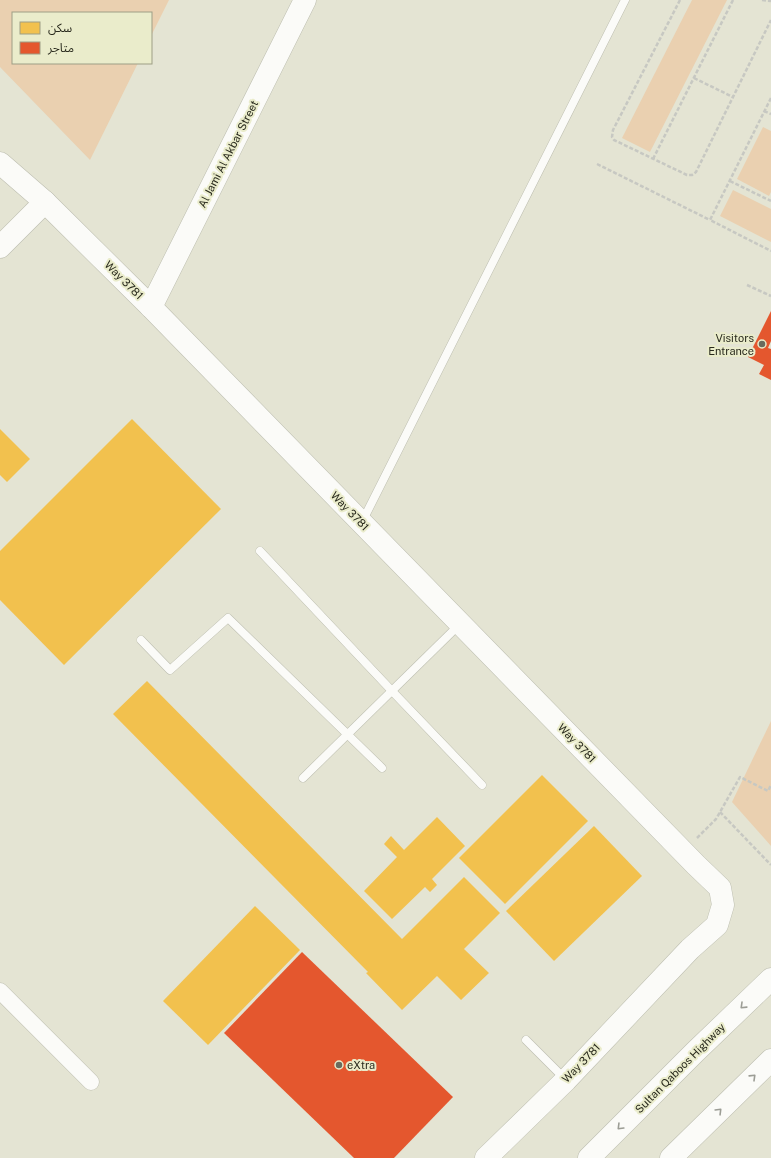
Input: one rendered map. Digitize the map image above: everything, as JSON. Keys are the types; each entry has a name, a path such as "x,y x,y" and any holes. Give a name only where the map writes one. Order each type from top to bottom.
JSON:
{"main road":[{"name":"Al Jami Al Akbar Street","path":"151,307 304,0"},
{"name":"Way 3781","path":"0,163 45,202 151,307 689,858 708,890 711,905 706,920 690,949 566,1080 486,1158"},
{"path":"0,247 45,202"},
{"name":"Sultan Qaboos Highway","path":"589,1158 695,1052 771,979"},
{"path":"671,1158 771,1060"}],"street":[{"path":"0,991 90,1082"},
{"path":"680,1158 700,1129"}],"lane":[{"path":"362,523 625,0"},
{"path":"260,551 482,785"},
{"path":"141,640 170,670 228,618 382,768"},
{"path":"303,778 461,624"},
{"path":"526,1040 566,1080"}],"path":[{"path":"680,0 613,130 612,137 614,140 687,175 692,175 696,172 771,20"},
{"path":"653,159 733,0"},
{"path":"762,0 771,1"},
{"path":"694,78 733,97"},
{"path":"710,220 771,98"},
{"path":"764,111 771,114"},
{"path":"597,164 771,251"},
{"path":"730,181 771,201"},
{"path":"747,285 771,296"},
{"path":"689,858 716,819 740,777 768,791 771,785"},
{"path":"720,812 771,865"}],"shaded area":[{"path":"0,0 169,0 152,34 152,12 12,12 12,64 138,64 90,160 0,67"},
{"path":"692,0 727,0 650,152 622,138"},
{"path":"763,127 771,131 771,192 769,196 737,179"},
{"path":"733,190 771,209 771,242 720,216"},
{"path":"771,721 771,846 732,802"}],"building: سكن":[{"path":"132,419 221,509 64,665 0,600 0,551"},
{"path":"0,429 30,459 7,482 0,475"},
{"path":"147,681 402,939 464,877 500,913 464,949 489,973 461,1000 437,976 402,1010 366,973 368,972 113,714"},
{"path":"542,775 588,821 505,904 459,858"},
{"path":"437,817 465,846 432,879 437,885 430,892 425,887 392,919 364,891 397,857 384,844 391,836 404,850"},
{"path":"594,826 642,876 554,961 506,911"},
{"path":"255,906 300,950 208,1045 163,1001"}],"building: متاجر":[{"name":"Visitors Entrance","path":"771,311 771,341 768,348 771,349 771,380 759,374 764,365 748,357"},
{"name":"eXtra","path":"302,952 453,1097 394,1158 354,1158 224,1033"}],"place":[{"name":"Visitors Entrance","path":"762,344"},
{"name":"eXtra","path":"339,1065"}]}
